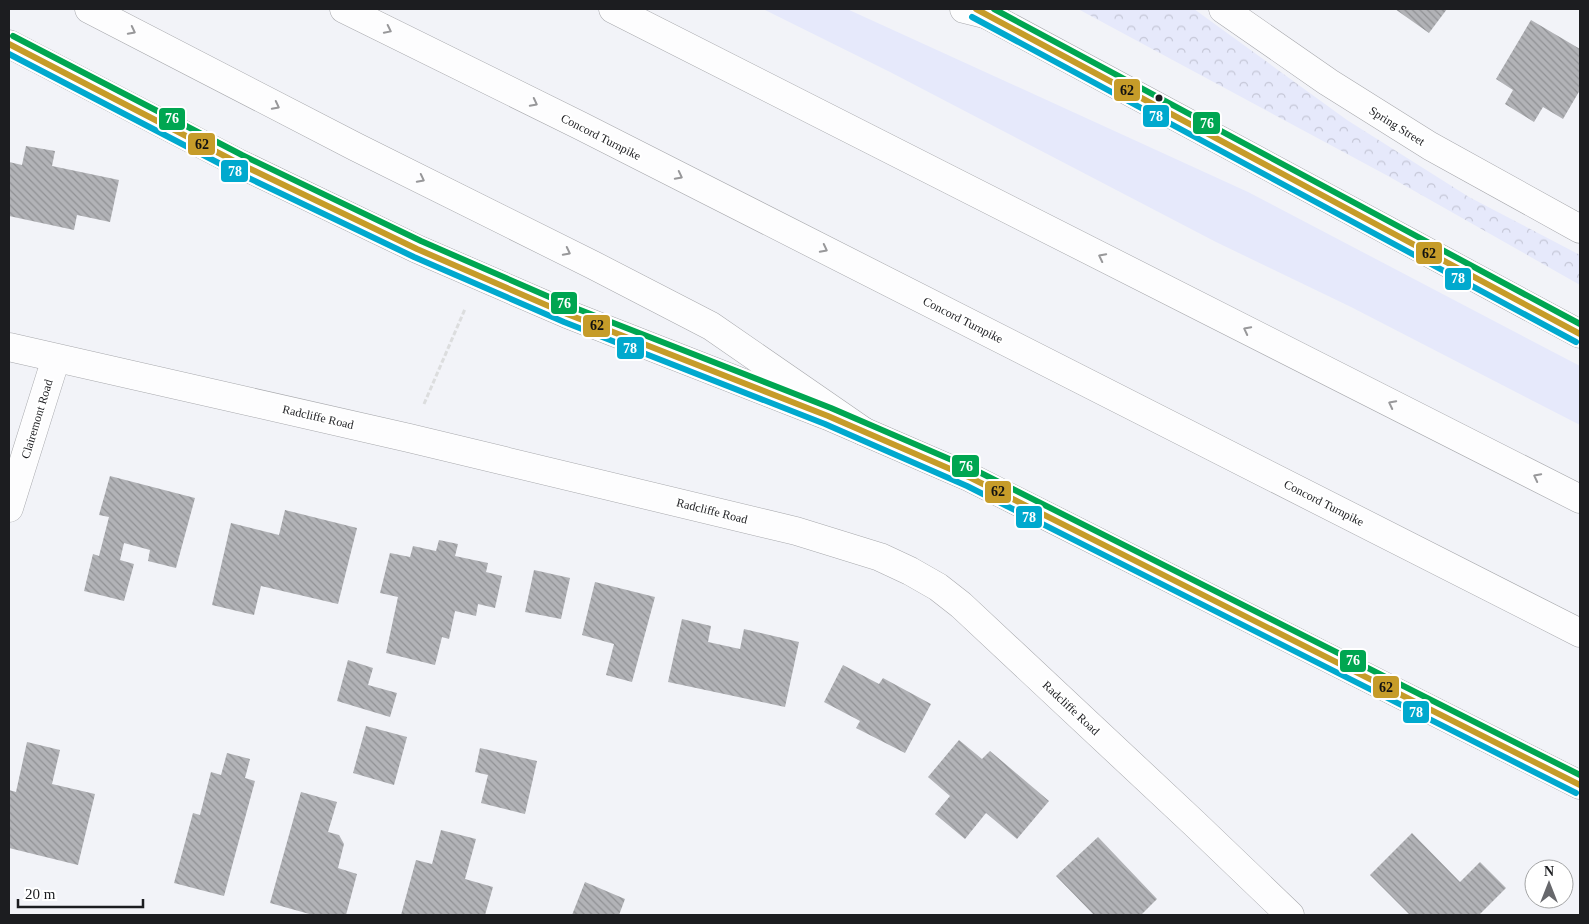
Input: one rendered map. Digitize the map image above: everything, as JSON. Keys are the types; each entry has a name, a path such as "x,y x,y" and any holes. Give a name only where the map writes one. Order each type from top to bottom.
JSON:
{"main road":[{"path":"89,9 711,326 864,431"},
{"name":"Concord Turnpike","path":"344,9 564,118 1580,633"},
{"path":"613,9 1580,500"},
{"name":"Spring Street","path":"1223,9 1328,82 1430,146 1580,230"},
{"path":"976,11 1580,334"},
{"path":"9,44 238,163 417,249 567,314 864,431 971,478 1580,785"},
{"name":"Radcliffe Road","path":"9,347 438,444 796,531 880,557 910,571 961,605 1290,915"},
{"name":"Clairemont Road","path":"9,508 56,358"}],"path":[{"path":"432,386 460,320"}],"green space":[{"path":"763,9 847,9 1248,192 1580,366 1580,425 1351,307 1216,242 890,72"},
{"path":"1078,9 1194,9 1347,120 1469,197 1580,255 1580,285 1388,176"}],"building":[{"path":"1395,9 1447,9 1429,33"},
{"path":"1531,20 1580,49 1580,90 1563,119 1543,107 1534,122 1505,104 1513,90 1496,79"},
{"path":"26,146 55,151 52,166 119,180 110,222 77,215 74,230 9,216 9,162 22,165"},
{"path":"110,476 195,498 176,568 148,561 150,550 124,543 120,560 134,564 124,601 84,591 93,554 99,556 109,517 99,515"},
{"path":"285,510 357,528 338,604 261,586 254,615 212,605 231,523 279,535"},
{"path":"439,540 458,544 455,556 488,563 486,572 502,576 495,608 478,604 476,616 455,611 449,639 442,637 435,665 386,653 398,597 380,593 390,553 410,557 413,546 436,551"},
{"path":"534,570 570,578 561,619 525,612"},
{"path":"595,582 655,597 632,682 606,675 614,644 582,635"},
{"path":"682,619 711,626 708,642 740,649 744,629 799,642 785,707 668,682"},
{"path":"348,660 373,668 368,685 397,693 390,717 337,701"},
{"path":"843,665 879,684 883,678 931,704 905,753 856,728 860,721 824,702"},
{"path":"366,726 407,737 394,785 353,773"},
{"path":"959,740 982,759 990,751 1049,801 1017,839 986,813 965,839 935,814 950,796 928,777"},
{"path":"27,742 60,750 52,784 95,794 78,865 9,848 9,790 16,792"},
{"path":"480,748 537,761 525,814 481,803 488,775 475,772"},
{"path":"227,753 250,759 245,778 255,781 224,896 174,883 193,813 200,815 211,772 221,775"},
{"path":"301,792 337,802 328,832 339,835 344,844 338,868 357,874 346,915 313,915 270,903"},
{"path":"441,830 476,839 465,879 493,887 485,915 401,915 416,860 432,864"},
{"path":"1412,833 1460,882 1480,862 1506,888 1479,915 1410,915 1370,875"},
{"path":"1098,837 1157,899 1141,915 1094,915 1056,876"},
{"path":"585,882 625,899 619,915 572,915"}],"transit line":[{"name":"62","path":"976,9 1580,334"},
{"name":"76","path":"994,9 1580,324"},
{"name":"78","path":"972,17 1576,342"},
{"name":"76","path":"13,36 242,155 421,241 570,306 831,408 975,470 1580,775"},
{"name":"62","path":"9,44 238,163 417,249 567,314 828,416 971,478 1580,785"},
{"name":"78","path":"9,54 234,171 414,257 564,322 825,424 967,486 1576,793"}]}
